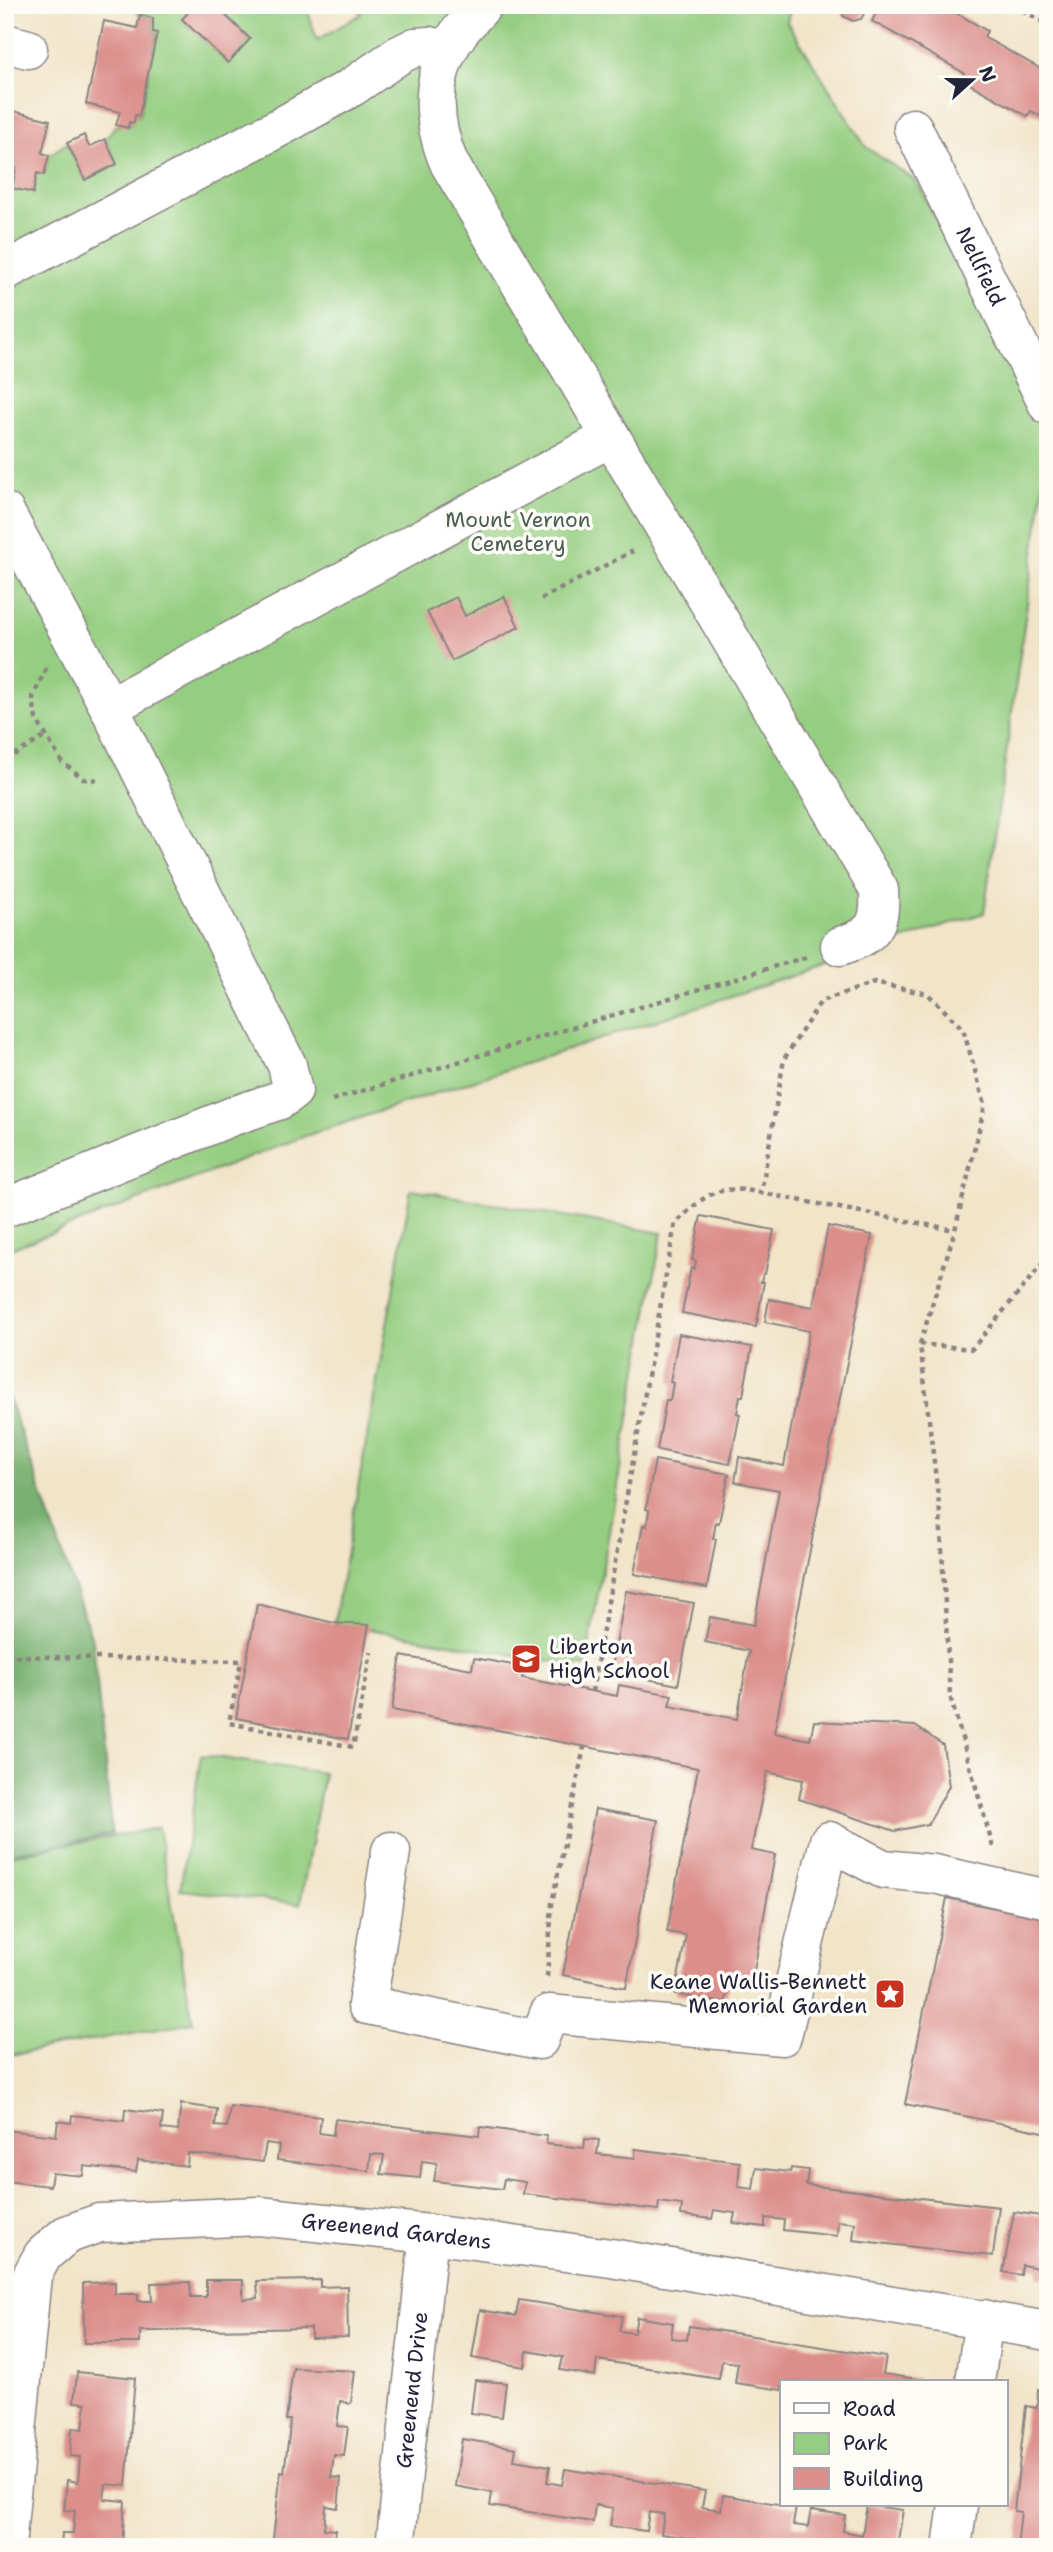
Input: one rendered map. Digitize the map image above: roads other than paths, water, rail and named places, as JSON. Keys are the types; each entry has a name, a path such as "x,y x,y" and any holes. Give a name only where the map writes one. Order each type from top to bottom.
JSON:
{"street":[{"path":"483,5 458,33 447,52 437,82 435,107 439,140 449,163 879,890 880,915 864,938 840,946"},
{"path":"5,271 282,126 352,87 415,47 430,46 447,52"},
{"name":"Nellfield","path":"913,128 1048,405"},
{"path":"109,707 611,437"},
{"path":"5,512 76,642 140,768 287,1065 293,1091 280,1100 233,1116 5,1208"},
{"path":"391,1851 367,2006 539,2040 548,2014 782,2036 828,1840 883,1869 934,1874 1048,1899"},
{"name":"Greenend Gardens","path":"6,2547 32,2275 43,2255 66,2235 99,2223 259,2216 429,2234 611,2258 1048,2331"},
{"name":"Greenend Drive","path":"395,2547 429,2234"},
{"path":"975,2380 984,2319"},
{"path":"952,2547 958,2506"}],"place":[{"name":"Liberton High School","path":"526,1659"},
{"name":"Keane Wallis-Bennett Memorial Garden","path":"890,1994"}],"park label":[{"name":"Mount Vernon Cemetery","path":"518,532"}]}
